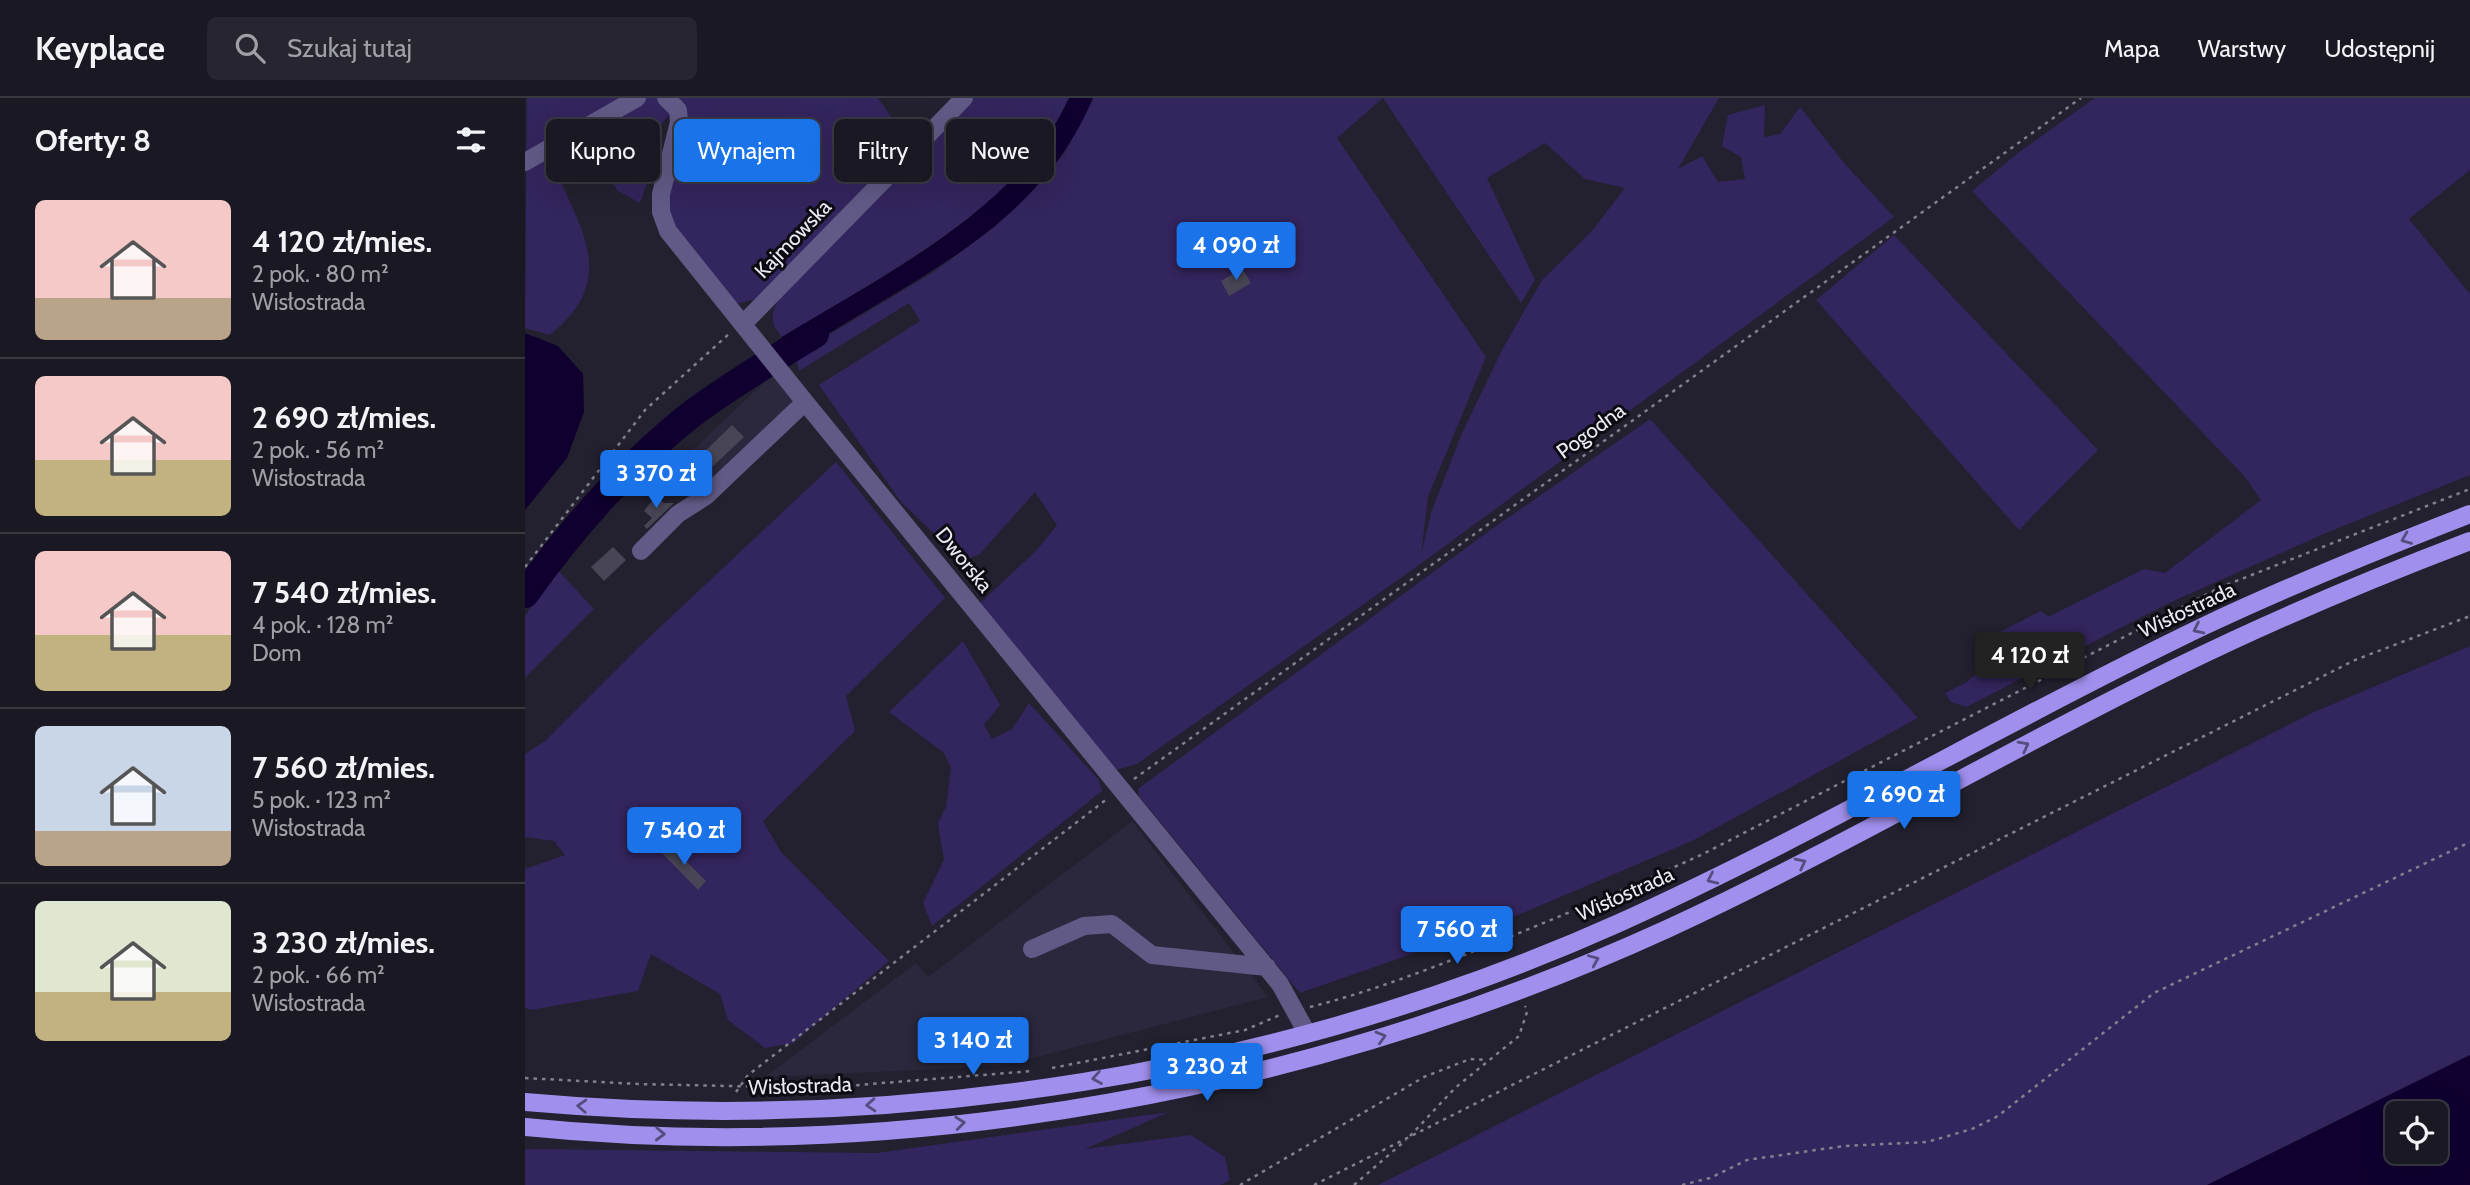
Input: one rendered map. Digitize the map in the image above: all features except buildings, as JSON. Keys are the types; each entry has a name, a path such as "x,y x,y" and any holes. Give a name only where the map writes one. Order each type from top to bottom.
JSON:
{"main road":[{"name":"Wisłostrada","path":"525,1102 727,1111 916,1102 1106,1077 1307,1032 1462,985 1615,925 1760,856 2207,625 2343,565 2470,514"},
{"path":"525,1128 719,1136 914,1127 1089,1105 1189,1087 1315,1056 1404,1030 1521,990 1665,930 2236,639 2470,541"},
{"path":"1307,1032 1315,1056"}],"street":[{"path":"525,162 637,98"},
{"name":"Dworska","path":"666,98 678,110 679,122 661,194 664,222 676,244 744,323 778,369 1267,967 1307,1032"},
{"name":"Kajmowska","path":"744,323 964,98"},
{"path":"641,551 678,514 706,496 805,402"},
{"path":"1032,949 1084,926 1112,924 1152,955 1267,967"}],"path":[{"name":"Pogodna","path":"736,1093 748,1075 855,996 1120,789 2081,98"},
{"path":"525,567 645,410 679,376 744,323"},
{"path":"1045,1069 1245,1030 1296,1011 1348,998 1437,966 1634,886 1703,854 2221,587 2470,489"},
{"path":"1314,1185 2355,660 2470,616"},
{"path":"1682,1185 1710,1178 1747,1160 1844,1146 1927,1142 1972,1129 1998,1116 2154,993 2470,842"},
{"path":"1354,1185 1409,1137 1487,1060 1520,1036 1527,1013 1521,990"},
{"path":"1240,1185 1424,1077 1470,1059 1487,1060"},
{"path":"525,1078 821,1088 1032,1071"}],"shaded area":[{"path":"527,98 878,98 893,119 834,119 834,182 872,182 756,299 736,304 678,236 666,205 674,163 674,182 820,182 820,119 682,119 684,111 668,116 661,125 660,137 660,119 546,119 546,182 561,182 578,220 589,260 588,278 582,297 570,316 550,335 525,328"},
{"path":"974,98 1069,98 1054,126 1054,119 953,119"},
{"path":"1069,98 1093,98 1069,144 1054,164 1054,124"},
{"path":"1093,98 1383,98 1719,98 1678,169 1702,156 1718,182 1745,179 1741,157 1722,146 1728,115 1765,105 1764,137 1780,134 1800,107 1844,163 1894,217 1419,565 1137,764 1115,770 979,604 1036,551 1057,525 1035,492 979,555 962,560 901,502 819,385 920,321 909,303 799,371 795,355 932,273 993,228 1037,182 1054,182 1054,164 1064,154","holes":["1383,98 1521,303 1535,280 1487,178 1545,143 1585,179 1625,188 1591,232 1542,280 1503,348 1462,433 1431,513 1421,555 1428,497 1486,357 1337,138"]},
{"path":"2095,98 2470,98 2470,170 2409,219 2470,294 2470,475 2326,533 2169,603 1966,707 1951,702 1945,693 1967,682 1994,657 1984,640 2041,611 2048,617 2144,569 2165,573 2261,500 2244,476 1972,191 2018,153"},
{"path":"946,126 946,182 1011,182 918,254 782,337 774,325 773,314 784,291 891,182 932,182 932,141"},
{"path":"612,182 647,182 640,203 618,191"},
{"path":"1008,182 1040,182 1004,218 965,249 795,355 784,353 781,348 782,337 904,264 983,206"},
{"path":"1894,235 2098,450 2019,530 1816,300"},
{"path":"525,333 558,346 583,374 584,412 567,458 525,510"},
{"path":"774,373 804,410 706,503 673,469"},
{"path":"1650,419 1918,718 1692,841 1492,926 1300,993 1139,796 1138,789 1489,531"},
{"path":"836,462 945,598 846,696 855,731 763,821 781,852 889,961 793,1043 765,1048 728,1020 720,994 651,954 638,991 531,1010 525,1008 525,869 565,855 554,841 525,837 525,754 545,741 641,645"},
{"path":"556,568 594,609 525,678 525,616"},
{"path":"963,641 1000,705 984,725 992,739 1012,729 1029,703 1099,780 1102,791 932,926 923,903 944,860 938,823 946,807 951,768 944,753 889,712"},
{"path":"2470,646 2470,1055 2207,1185 1378,1185 2314,712"},
{"path":"1132,821 1268,997 1003,1066 765,1077 916,963 928,977"},
{"path":"2470,1055 2470,1185 2207,1185"},
{"path":"1169,1112 1085,1149 1191,1135 1225,1157 1230,1180 1220,1185 525,1185 525,1149 877,1153"}],"waterway":[{"path":"525,594 603,497 669,432 723,392 815,334"}]}
